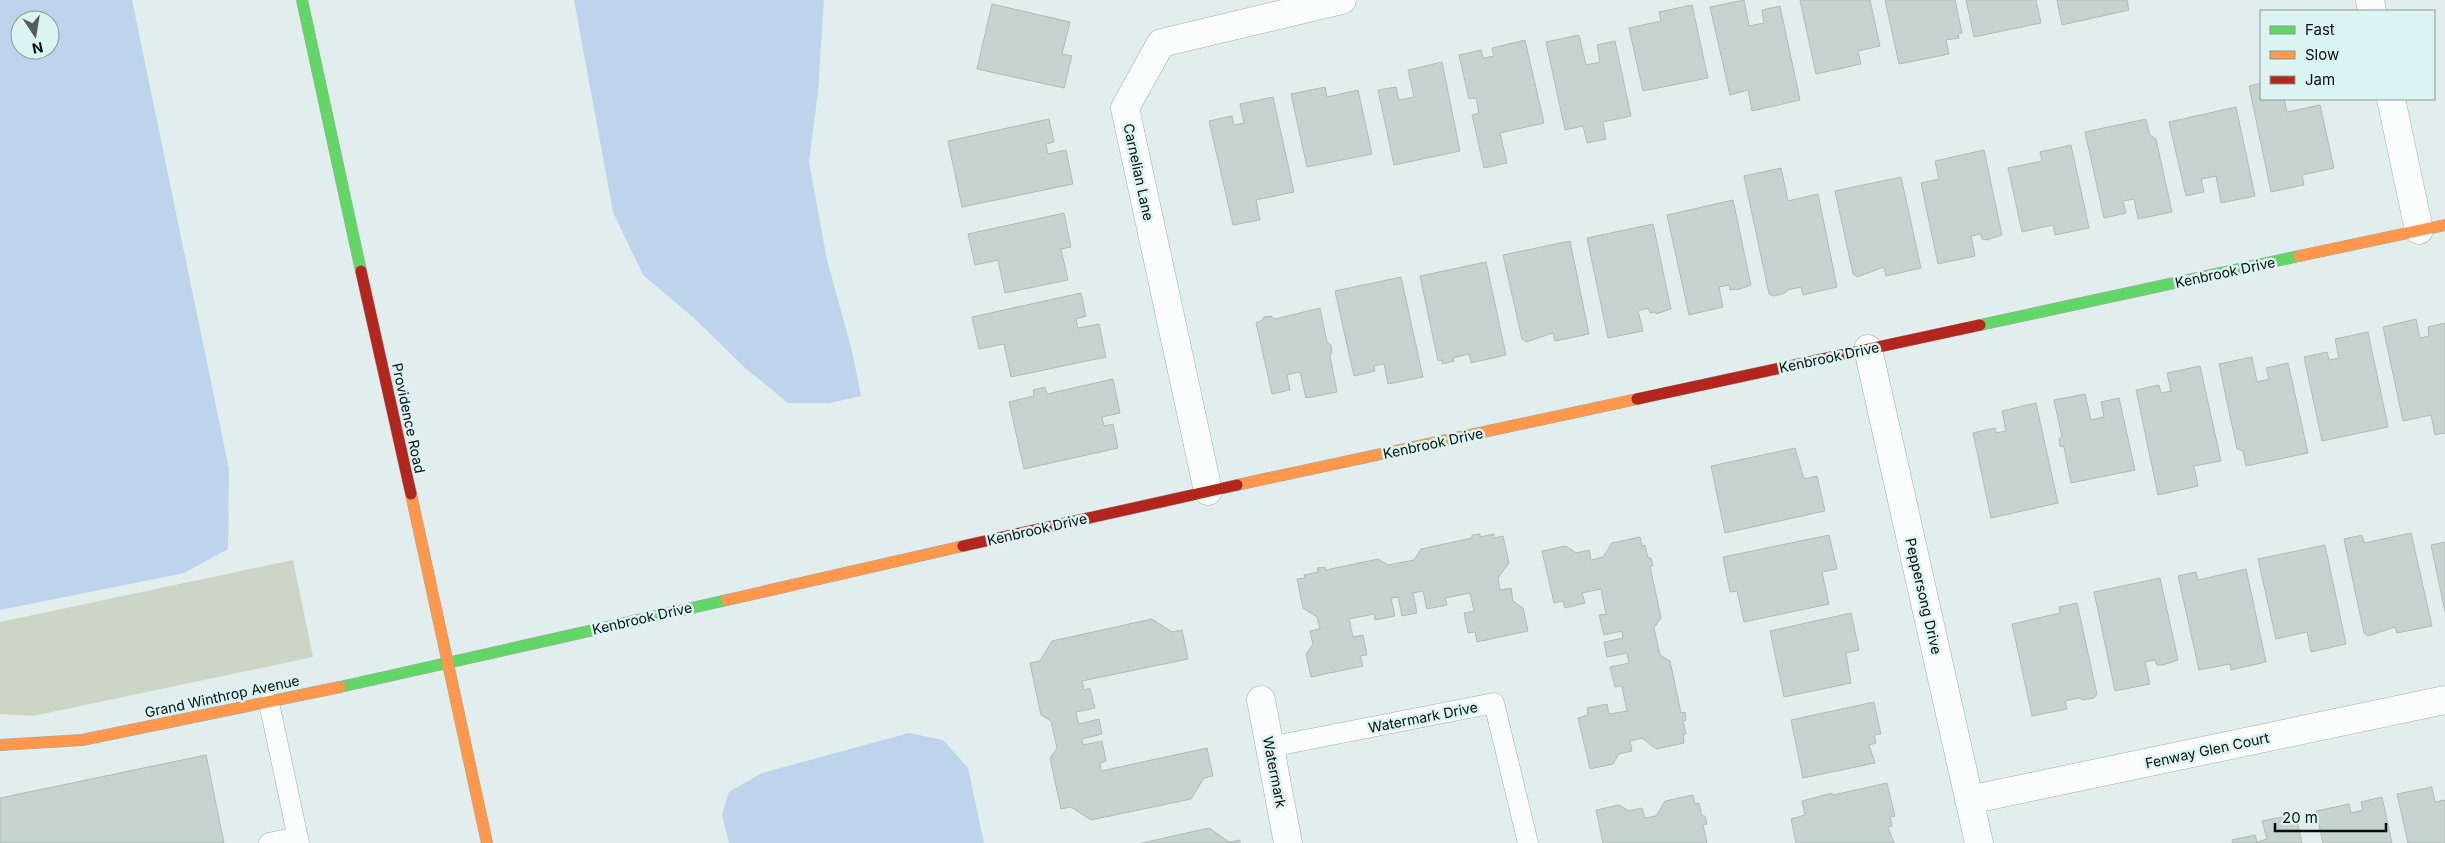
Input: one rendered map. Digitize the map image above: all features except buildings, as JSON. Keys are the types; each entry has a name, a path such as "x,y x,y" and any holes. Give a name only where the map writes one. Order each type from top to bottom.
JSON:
{"street":[{"name":"Providence Road","path":"302,0 487,843"},
{"name":"Carnelian Lane","path":"1208,491 1125,108 1161,42 1342,0"},
{"name":"Kenbrook Drive","path":"448,662 1208,491 2432,228 2391,100"},
{"name":"Peppersong Drive","path":"1868,349 1979,843"},
{"name":"Grand Winthrop Avenue","path":"0,744 82,740 268,703 448,662"},
{"name":"Watermark","path":"1261,700 1288,843"},
{"name":"Fenway Glen Court","path":"1970,800 2445,700"}],"lane":[{"path":"268,703 298,840 269,843"},
{"name":"Watermark Drive","path":"1270,747 1494,703 1528,843"}],"green space":[{"path":"293,560 313,657 33,716 0,714 0,622"}],"water":[{"path":"0,0 132,0 229,469 228,549 184,573 0,610"},
{"path":"574,0 824,0 818,92 809,162 827,260 852,351 861,396 830,403 788,403 744,367 694,318 643,275 613,212"},
{"path":"909,733 943,740 968,768 984,843 729,843 722,815 729,792 762,773"}],"traffic: fast":[{"path":"302,0 361,271"},
{"path":"1980,325 2299,256"},
{"path":"340,687 727,600"}],"traffic: slow":[{"path":"2299,256 2445,225"},
{"path":"1237,485 1637,399"},
{"path":"411,494 487,843"},
{"path":"727,600 963,546"},
{"path":"0,745 82,740 340,687"}],"traffic: jam":[{"path":"361,271 411,494"},
{"path":"1637,399 1980,325"},
{"path":"963,546 1237,485"}]}
